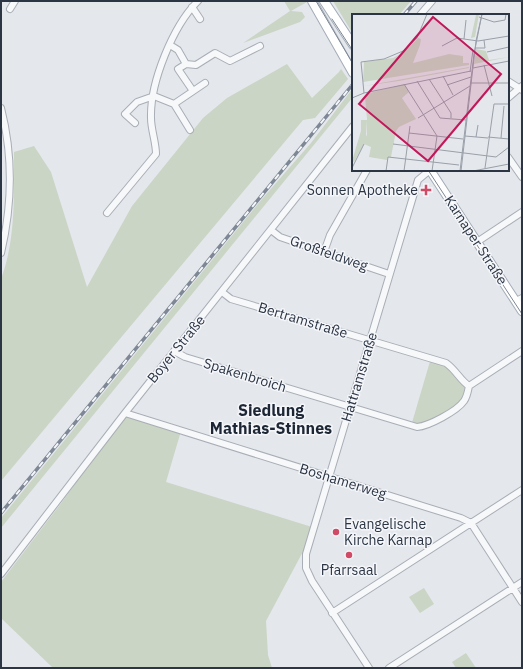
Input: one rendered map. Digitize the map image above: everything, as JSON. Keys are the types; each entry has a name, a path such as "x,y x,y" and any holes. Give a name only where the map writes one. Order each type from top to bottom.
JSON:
{"main road":[{"path":"312,1 352,71"},
{"path":"324,1 352,43"},
{"name":"Karnaper Straße","path":"431,171 477,242 519,300 522,311"}],"street":[{"path":"10,9 15,1"},
{"path":"107,213 156,154 151,117 157,73 184,16 198,1"},
{"path":"421,14 432,1"},
{"path":"192,7 200,19"},
{"path":"170,45 178,50 186,64"},
{"path":"193,91 178,69 186,64 196,65 215,52 230,61 260,46"},
{"path":"509,82 521,88 509,97"},
{"path":"174,104 206,83"},
{"path":"135,123 125,114 137,102 154,96 174,104 190,130"},
{"path":"1,108 8,156 9,180 7,218 1,253"},
{"name":"Boyer Straße","path":"1,574 125,413 352,127"},
{"path":"509,158 522,177"},
{"path":"324,252 330,235 366,171"},
{"name":"Hattramstraße","path":"369,668 312,581 306,568 306,554 349,406 418,180 429,171"},
{"path":"477,242 522,212"},
{"name":"Großfeldweg","path":"270,230 280,237 389,274"},
{"name":"Bertramstraße","path":"222,292 231,299 446,363 453,368 464,383 469,386"},
{"name":"Spakenbroich","path":"174,351 185,357 417,427 425,426 463,402 469,386"},
{"path":"469,386 522,351"},
{"name":"Boshamerweg","path":"125,413 461,518 471,523"},
{"path":"332,613 522,490"},
{"path":"471,523 522,602"},
{"path":"389,668 522,582"}],"green space":[{"path":"284,1 306,1 307,2 291,11 302,12 305,17 300,22 243,43 290,11"},
{"path":"333,1 411,1 400,14 352,14 352,32"},
{"path":"287,64 312,98 341,69 348,79 315,118 303,120 1,481 1,279 6,264 12,232 14,152 34,146 51,172 87,287 132,206 203,118 227,98"},
{"path":"352,89 352,98 1,528 1,518 262,199 311,143"},
{"path":"431,358 446,363 469,386 463,402 432,423 411,426"},
{"path":"125,413 181,431 166,482 312,527 307,544 266,621 268,655 272,668 53,668 1,618 1,582 62,502"},
{"path":"424,588 434,604 420,613 409,597"},
{"path":"466,653 476,668 456,668 452,662"}],"tram line":[{"path":"316,1 352,62"},
{"path":"332,19 352,49"},
{"path":"429,171 522,314"}],"railway":[{"path":"405,14 416,1"},
{"path":"1,513 352,85"}],"place":[{"name":"Sonnen Apotheke","path":"426,190"},
{"name":"Evangelische Kirche Karnap","path":"336,532"},
{"name":"Pfarrsaal","path":"349,555"}],"district":[{"name":"Siedlung Mathias-Stinnes","path":"271,419"}]}
